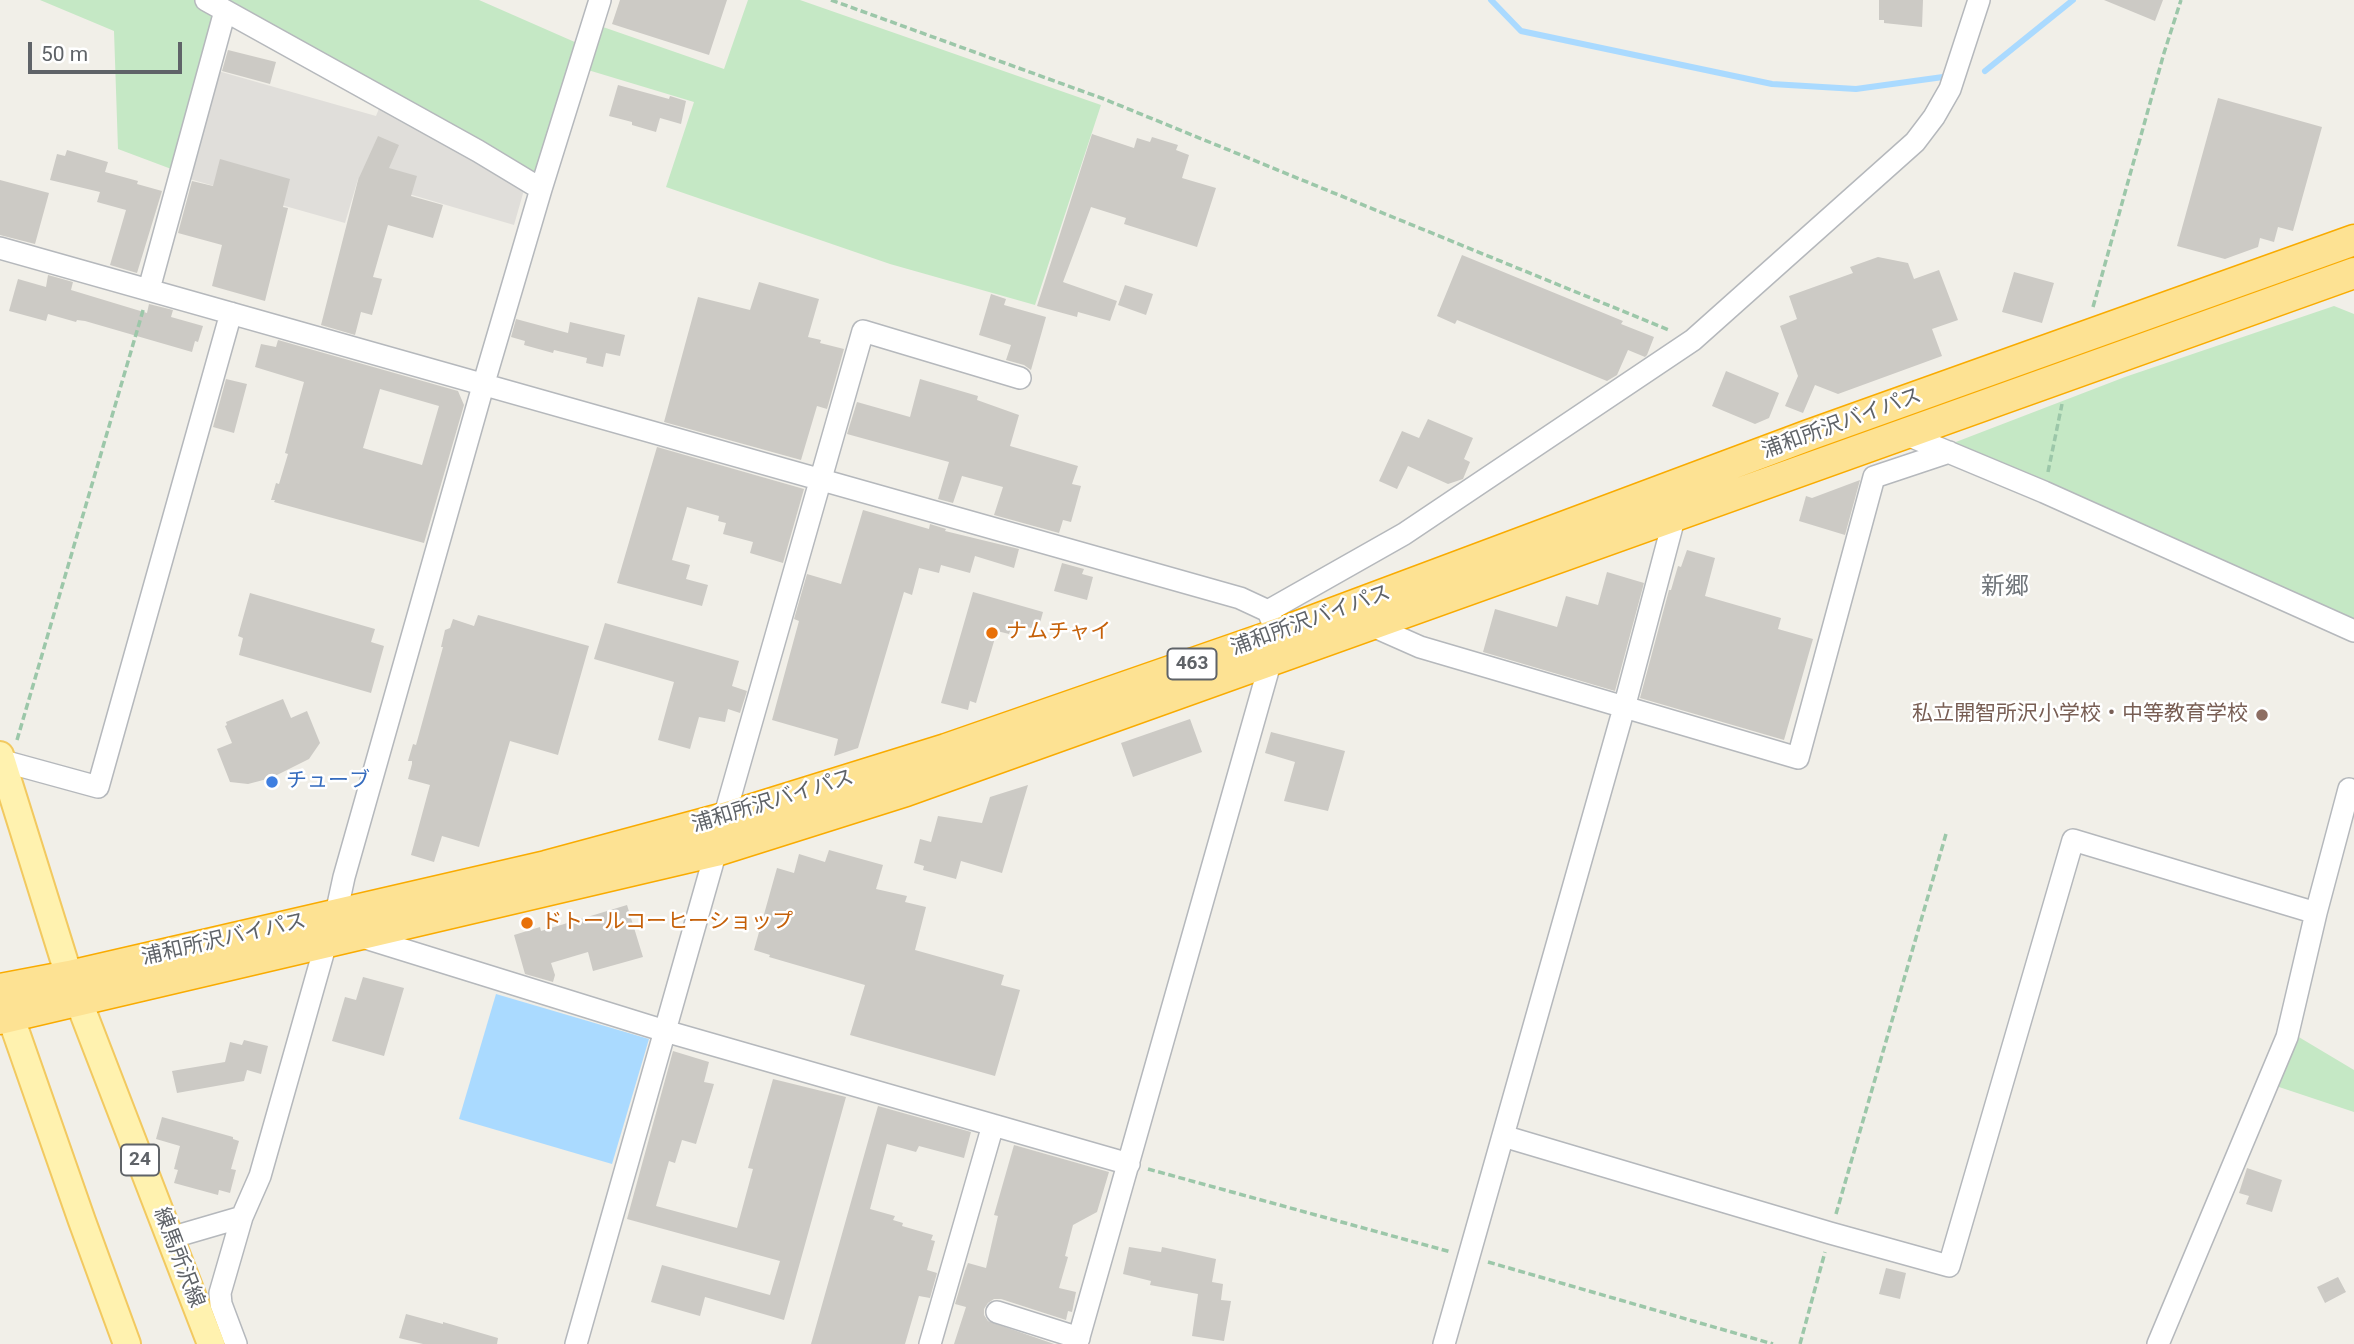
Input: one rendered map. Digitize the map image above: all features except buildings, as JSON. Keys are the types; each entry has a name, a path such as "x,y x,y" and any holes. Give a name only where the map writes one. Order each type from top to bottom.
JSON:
{"highway":[{"name":"浦和所沢バイパス","path":"6,1018 75,989 336,914 546,866 724,818 946,749 1272,635 1810,435 2354,240"},
{"name":"浦和所沢バイパス","path":"0,988 75,989 326,943 716,851 906,791 1272,635 1368,624 2354,273"}],"main road":[{"name":"練馬所沢線","path":"1,758 75,989 211,1344"},
{"path":"0,988 6,1018 127,1344"}],"street":[{"path":"206,0 478,151 541,189"},
{"path":"336,914 344,877 483,386 600,0"},
{"path":"997,1312 1078,1341 1129,1164 1272,635 1404,534 1693,340 1915,142 1950,89 1979,0"},
{"path":"149,289 225,11"},
{"path":"0,248 1240,598 1272,635"},
{"path":"1,758 98,786 231,313"},
{"path":"724,818 863,331 1020,378"},
{"path":"1905,434 2044,492 2354,631"},
{"path":"1368,624 1420,647 1798,758 1874,477 1949,452"},
{"path":"1444,1344 1624,708 1675,515"},
{"path":"2158,1344 2287,1037 2349,789 2354,791"},
{"path":"1503,1136 1949,1266 2073,840 2316,913"},
{"path":"576,1344 716,851"},
{"path":"358,936 665,1031 1129,1164"},
{"path":"236,1344 221,1304 220,1293 242,1217 260,1176 326,943"},
{"path":"930,1344 993,1125"},
{"path":"170,1238 242,1217"}],"path":[{"path":"831,0 1104,99 1693,340"},
{"path":"2084,337 2181,0"},
{"path":"1,758 15,747 149,289"},
{"path":"2044,492 2068,374"},
{"path":"1800,1344 1946,834"}],"shaded area":[{"path":"218,71 376,116 380,106 524,190 514,225 358,179 345,223 186,178"}],"green space":[{"path":"40,0 219,0 174,170 118,149 114,31"},
{"path":"226,0 479,0 577,43 603,27 724,69 748,0 800,0 1101,105 1035,305 890,264 666,187 694,102 568,64 535,173"},
{"path":"2334,306 2354,314 2354,621 1948,445 2125,377"},
{"path":"2292,1033 2354,1070 2354,1112 2273,1085"}],"water":[{"path":"496,994 649,1039 612,1164 459,1119"}],"waterway":[{"path":"1491,0 1521,31 1772,84 1856,89 1943,77"},
{"path":"1985,71 2073,0"}],"place":[{"name":"ナムチャイ","path":"992,633"},
{"name":"私立開智所沢小学校・中等教育学校","path":"2262,715"},
{"name":"チューブ","path":"272,782"},
{"name":"ドトールコーヒーショップ","path":"527,923"}],"district":[{"name":"新郷","path":"2005,588"}]}
